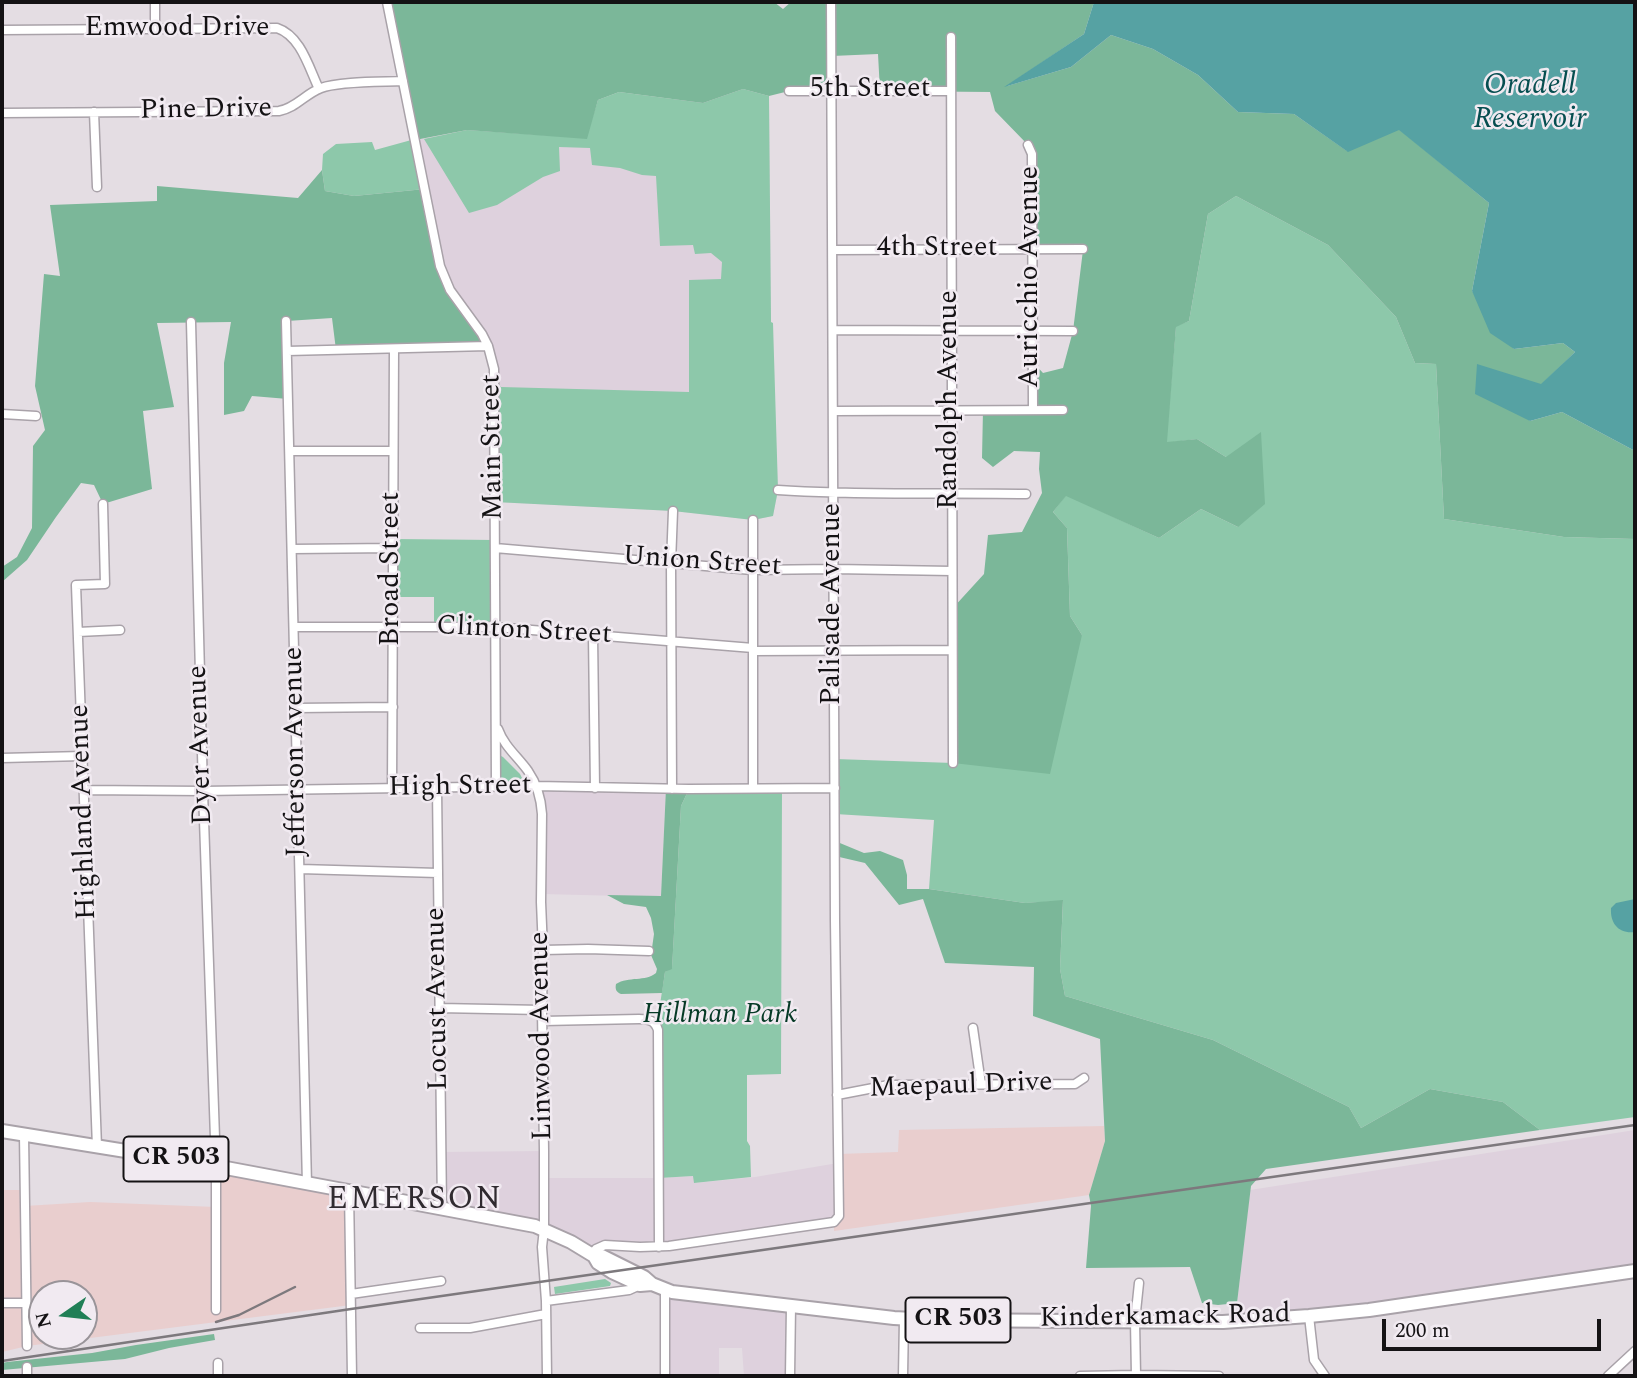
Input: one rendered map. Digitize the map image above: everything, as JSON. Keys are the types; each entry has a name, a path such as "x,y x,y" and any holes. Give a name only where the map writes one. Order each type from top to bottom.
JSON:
{"main road":[{"name":"Kinderkamack Road","path":"2,1131 216,1167 544,1229 644,1278 646,1285 665,1290 904,1319 1223,1322 1369,1310 1635,1271"}],"street":[{"path":"155,2 155,29"},
{"name":"Main Street","path":"387,2 440,266 450,290 475,323 492,358 495,380 496,786"},
{"name":"Palisade Avenue","path":"659,1247 834,1222 839,1216 831,2"},
{"name":"Emwood Drive","path":"2,30 271,28 284,31 296,41 320,89"},
{"name":"Randolph Avenue","path":"951,37 953,764"},
{"name":"Pine Drive","path":"2,113 279,111 294,106 331,85 403,81"},
{"name":"5th Street","path":"789,91 951,91"},
{"path":"94,112 97,187"},
{"name":"Auricchio Avenue","path":"1028,145 1032,154 1033,410"},
{"name":"4th Street","path":"833,250 1083,249"},
{"name":"Jefferson Avenue","path":"286,321 307,1184"},
{"name":"Dyer Avenue","path":"191,323 216,1167 216,1310"},
{"path":"833,330 1073,331"},
{"path":"287,351 488,346"},
{"name":"Broad Street","path":"392,789 394,349"},
{"path":"834,411 1063,410"},
{"path":"2,414 36,416"},
{"path":"289,450 393,451"},
{"path":"778,490 834,494 1026,494"},
{"name":"Highland Avenue","path":"97,1147 76,585 105,584 103,504"},
{"path":"672,789 673,511"},
{"path":"753,520 754,788"},
{"path":"292,549 393,548"},
{"name":"Union Street","path":"495,548 752,570 952,571"},
{"name":"Clinton Street","path":"294,627 495,627 753,649 952,650"},
{"path":"78,632 120,630"},
{"path":"593,635 594,788"},
{"path":"296,708 393,708"},
{"name":"Linwood Avenue","path":"495,709 500,736 527,769 541,801 542,1247 547,1376"},
{"path":"2,758 83,756"},
{"name":"High Street","path":"84,790 203,791 496,786 835,788"},
{"name":"Locust Avenue","path":"437,788 442,1209"},
{"path":"300,869 438,873"},
{"path":"543,950 649,951"},
{"path":"439,1008 542,1010"},
{"path":"543,1021 639,1019 653,1021 658,1030 659,1247 605,1245 596,1249 593,1255"},
{"path":"974,1028 981,1084"},
{"name":"Maepaul Drive","path":"837,1095 889,1085 1075,1084 1084,1078"},
{"path":"24,1135 27,1346"},
{"path":"349,1192 352,1376"},
{"path":"351,1294 441,1281"},
{"path":"1136,1375 1135,1321 1139,1283"},
{"path":"546,1301 629,1290 646,1285"},
{"path":"665,1290 665,1376"},
{"path":"2,1303 26,1303"},
{"path":"790,1376 791,1306"},
{"path":"420,1328 470,1328 546,1314"},
{"path":"1309,1316 1314,1360 1324,1375"},
{"path":"903,1376 904,1319"},
{"path":"1608,1376 1635,1350"},
{"path":"218,1363 218,1376"},
{"path":"1080,1376 1219,1376"}],"shaded area":[{"path":"743,89 769,96 771,320 778,490 773,516 753,520 673,511 495,502 492,358 445,278 415,140"},
{"path":"538,788 666,788 661,897 542,894"},
{"path":"1104,1126 1105,1141 1089,1195 834,1231 834,1222 837,1219 838,1154 898,1152 899,1130"},
{"path":"1635,1130 1635,1271 1237,1321 1250,1190"},
{"path":"544,1151 545,1178 694,1176 695,1183 755,1177 838,1163 837,1219 686,1244 608,1244 591,1254 557,1235 442,1209 441,1152"},
{"path":"216,1167 349,1192 351,1305 98,1337 98,1280 28,1280 28,1346 2,1352 2,1190 24,1190 25,1206 90,1202 215,1207"},
{"path":"665,1290 791,1306 790,1376 744,1376 742,1348 719,1348 719,1376 665,1376"}],"green space":[{"path":"387,2 774,2 783,9 791,2 1094,2 1084,34 1007,86 1071,67 1111,35 1153,49 1198,75 1238,112 1294,114 1347,151 1399,129 1489,203 1472,291 1514,349 1563,343 1575,352 1541,385 1477,365 1530,421 1562,412 1635,451 1635,539 1564,537 1444,519 1436,364 1415,363 1396,317 1328,245 1236,196 1208,214 1189,321 1176,327 1167,442 1197,439 1226,457 1261,432 1265,504 1238,527 1201,509 1159,538 1066,496 1053,512 1067,528 1070,616 1082,635 1050,774 953,763 952,609 984,574 988,535 1022,532 1042,493 1040,452 1014,451 993,467 982,458 983,410 1033,410 1032,361 1043,373 1063,368 1073,331 1083,250 1032,249 1028,145 995,111 990,92 880,91 878,54 832,56 832,91 789,91 769,96 743,89 703,103 619,92 598,100 587,139 467,130 415,140"},
{"path":"743,89 769,96 771,322 778,490 773,516 753,520 673,511 495,502 495,380 501,387 689,392 689,280 721,279 722,262 711,253 695,254 693,245 660,246 656,176 592,165 590,148 559,147 560,171 543,177 497,205 469,213 424,139 467,130 586,138 598,100 619,92 703,103"},
{"path":"415,139 425,189 354,196 325,191 323,154 336,144 372,142 375,150"},
{"path":"322,170 325,191 354,196 425,189 445,278 488,346 336,350 332,318 287,321 288,399 252,396 244,411 224,415 224,363 231,322 157,323 174,407 143,411 152,489 103,504 94,485 81,483 27,560 2,582 2,567 17,557 32,528 33,446 45,430 35,386 44,274 60,276 50,205 157,201 157,186 298,198"},
{"path":"1236,196 1328,245 1396,317 1415,363 1436,364 1444,519 1564,537 1635,539 1635,1117 1540,1130 1503,1102 1430,1089 1361,1128 1349,1107 1213,1040 1065,996 1060,969 1063,901 1025,903 929,889 934,820 835,814 835,759 953,763 1082,635 1070,616 1067,528 1053,512 1066,495 1159,538 1201,509 1238,527 1226,457 1197,439 1166,443 1176,326 1189,321 1208,214"},
{"path":"393,539 495,540 495,627 434,627 434,597 393,597"},
{"path":"499,755 520,774 523,780 499,781"},
{"path":"666,788 689,789 681,806 672,969 665,972 662,993 621,994 616,990 616,984 656,973 651,955 654,934 646,907 624,904 607,895 661,896"},
{"name":"Hillman Park","path":"782,788 781,1074 747,1075 747,1141 750,1146 751,1177 694,1183 693,1176 659,1178 657,1024 665,972 672,968 681,806 689,789"},
{"path":"835,841 864,853 880,851 903,860 907,889 929,889 1025,903 1063,900 1060,969 1065,996 1213,1040 1349,1107 1361,1128 1430,1089 1503,1102 1540,1130 1266,1169 1251,1186 1237,1303 1202,1303 1190,1267 1086,1268 1091,1206 1089,1195 1105,1141 1100,1039 1033,1016 1034,967 945,963 923,899 899,905 865,863 835,856"},
{"path":"605,1279 611,1283 610,1286 555,1294 554,1287"},
{"path":"214,1334 215,1340 125,1359 2,1370 2,1363 7,1362 92,1353"}],"water":[{"name":"Oradell Reservoir","path":"1094,2 1635,2 1635,451 1562,412 1530,421 1475,394 1477,364 1541,384 1575,352 1563,343 1514,349 1490,333 1472,291 1489,203 1399,130 1348,152 1294,114 1238,112 1198,75 1153,49 1111,35 1071,67 1004,87 1084,34"},
{"path":"1635,899 1635,932 1620,930 1614,923 1611,908 1616,903"}],"railway":[{"path":"2,1361 1635,1125"},
{"path":"216,1322 239,1315 295,1287"}],"district":[{"name":"EMERSON","path":"415,1202"}]}
